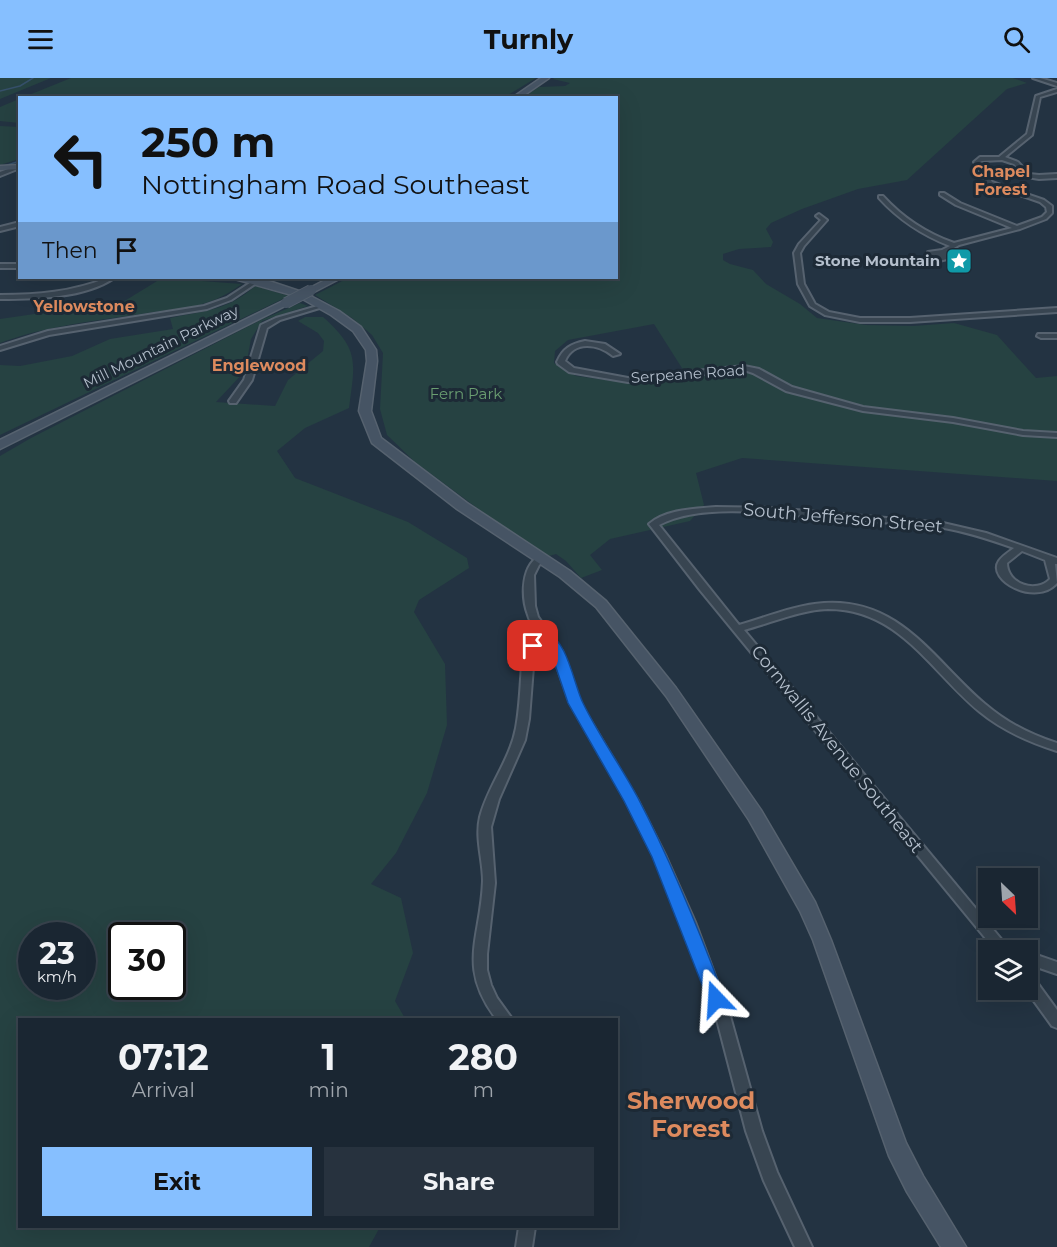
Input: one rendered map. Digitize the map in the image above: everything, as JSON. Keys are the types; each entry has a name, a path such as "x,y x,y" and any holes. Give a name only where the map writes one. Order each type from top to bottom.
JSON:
{"street":[{"path":"518,96 546,78"},
{"path":"1035,78 1057,85"},
{"path":"1001,158 1028,138 1038,96 1057,90"},
{"path":"943,252 954,245 987,238 1044,218 1050,209 1036,198 999,187 987,180 978,160 986,157 1001,158 1016,163 1027,175 1057,176"},
{"path":"0,168 18,167"},
{"path":"0,174 18,167"},
{"path":"942,194 958,204 1018,228"},
{"path":"881,197 908,223 954,245"},
{"path":"819,216 824,220 801,245 797,253 800,277 806,294 812,305 827,314 860,320 906,320 1057,310"},
{"path":"0,229 18,224"},
{"path":"0,266 18,266"},
{"path":"0,297 64,294 109,279"},
{"path":"243,279 281,287 323,306 357,329 368,344 372,361 365,411 376,440 462,506 584,588 623,630 671,692 755,815 808,908 822,940 897,1148 915,1184 954,1247"},
{"name":"Mill Mountain Parkway","path":"0,445 334,279"},
{"path":"0,348 57,332 212,306 229,300 256,281"},
{"path":"232,401 248,380 264,327 278,319 323,306"},
{"path":"1041,336 1057,336"},
{"name":"Serpeane Road","path":"616,354 601,344 585,343 567,351 561,362 572,370 627,380 744,368 756,371 789,389 841,404 1014,432 1057,435"},
{"name":"South Jefferson Street","path":"669,547 654,527 656,521 690,513 740,509 938,524 979,534 1053,560"},
{"name":"Cornwallis Avenue Southeast","path":"669,547 997,940"},
{"path":"1020,548 1003,562 1002,566 1007,578 1018,586 1041,589 1052,584 1053,560"},
{"path":"542,558 535,563 529,575 530,606 546,637 560,657 575,703 631,799 688,922 723,1016 754,1131 770,1175 804,1247"},
{"path":"737,629 817,607 845,608 880,617 918,641 973,700 995,718 1025,736 1057,747"},
{"path":"504,1018 484,988 478,956 489,883 484,831 490,806 513,759 520,738 530,654 533,646 546,637"},
{"path":"1038,961 1057,968"},
{"path":"1038,995 1057,1021"},
{"path":"524,1247 527,1228"}],"green space":[{"path":"0,78 51,78 0,99"},
{"path":"71,78 536,78 506,96 26,96"},
{"name":"Fern Park","path":"1013,78 1027,83 1007,89 907,180 858,189 802,209 771,223 766,229 773,242 771,247 739,249 723,254 723,260 753,270 766,284 800,304 817,318 866,325 913,326 954,323 997,335 1036,378 1057,376 1057,481 742,458 696,473 704,505 690,521 610,539 590,555 602,570 581,578 566,561 556,554 549,556 488,516 415,462 387,435 380,409 383,353 372,335 352,318 315,295 346,279 618,279 618,96 525,96 539,87 565,86 570,83 553,79","holes":["654,324 687,376 613,381 576,376 554,363 555,351 568,340"]},
{"path":"18,99 18,123 0,121 0,107"},
{"path":"0,126 18,127 18,159 0,165"},
{"path":"160,279 242,284 217,299 194,306 70,325 34,332 0,343 0,319 69,309 118,305"},
{"path":"255,286 289,296 0,435 0,365 20,366 72,356 110,339 173,329 170,318 226,305"},
{"path":"300,303 308,306 262,321 251,339 245,371 216,402 275,406 288,380 323,351 324,341 318,333 298,321 305,317 323,317 344,339 352,358 353,379 349,408 305,428 277,451 295,478 408,522 467,558 469,568 419,600 414,612 445,664 447,725 427,793 396,853 371,884 401,898 413,953 395,1001 405,1018 18,1018 18,1228 379,1228 369,1247 0,1247 0,456 261,320"}],"waterway":[{"path":"0,91 20,86 33,78"},
{"path":"1,167 18,162"}],"place":[{"name":"Stone Mountain","path":"959,261"}],"district":[{"name":"Chapel Forest","path":"1001,180"},
{"name":"Yellowstone","path":"84,306"},
{"name":"Englewood","path":"259,365"},
{"name":"Sherwood Forest","path":"691,1115"}],"route":[{"path":"533,646 546,637 557,651 575,703 631,799 660,857 688,922 716,999"}]}
